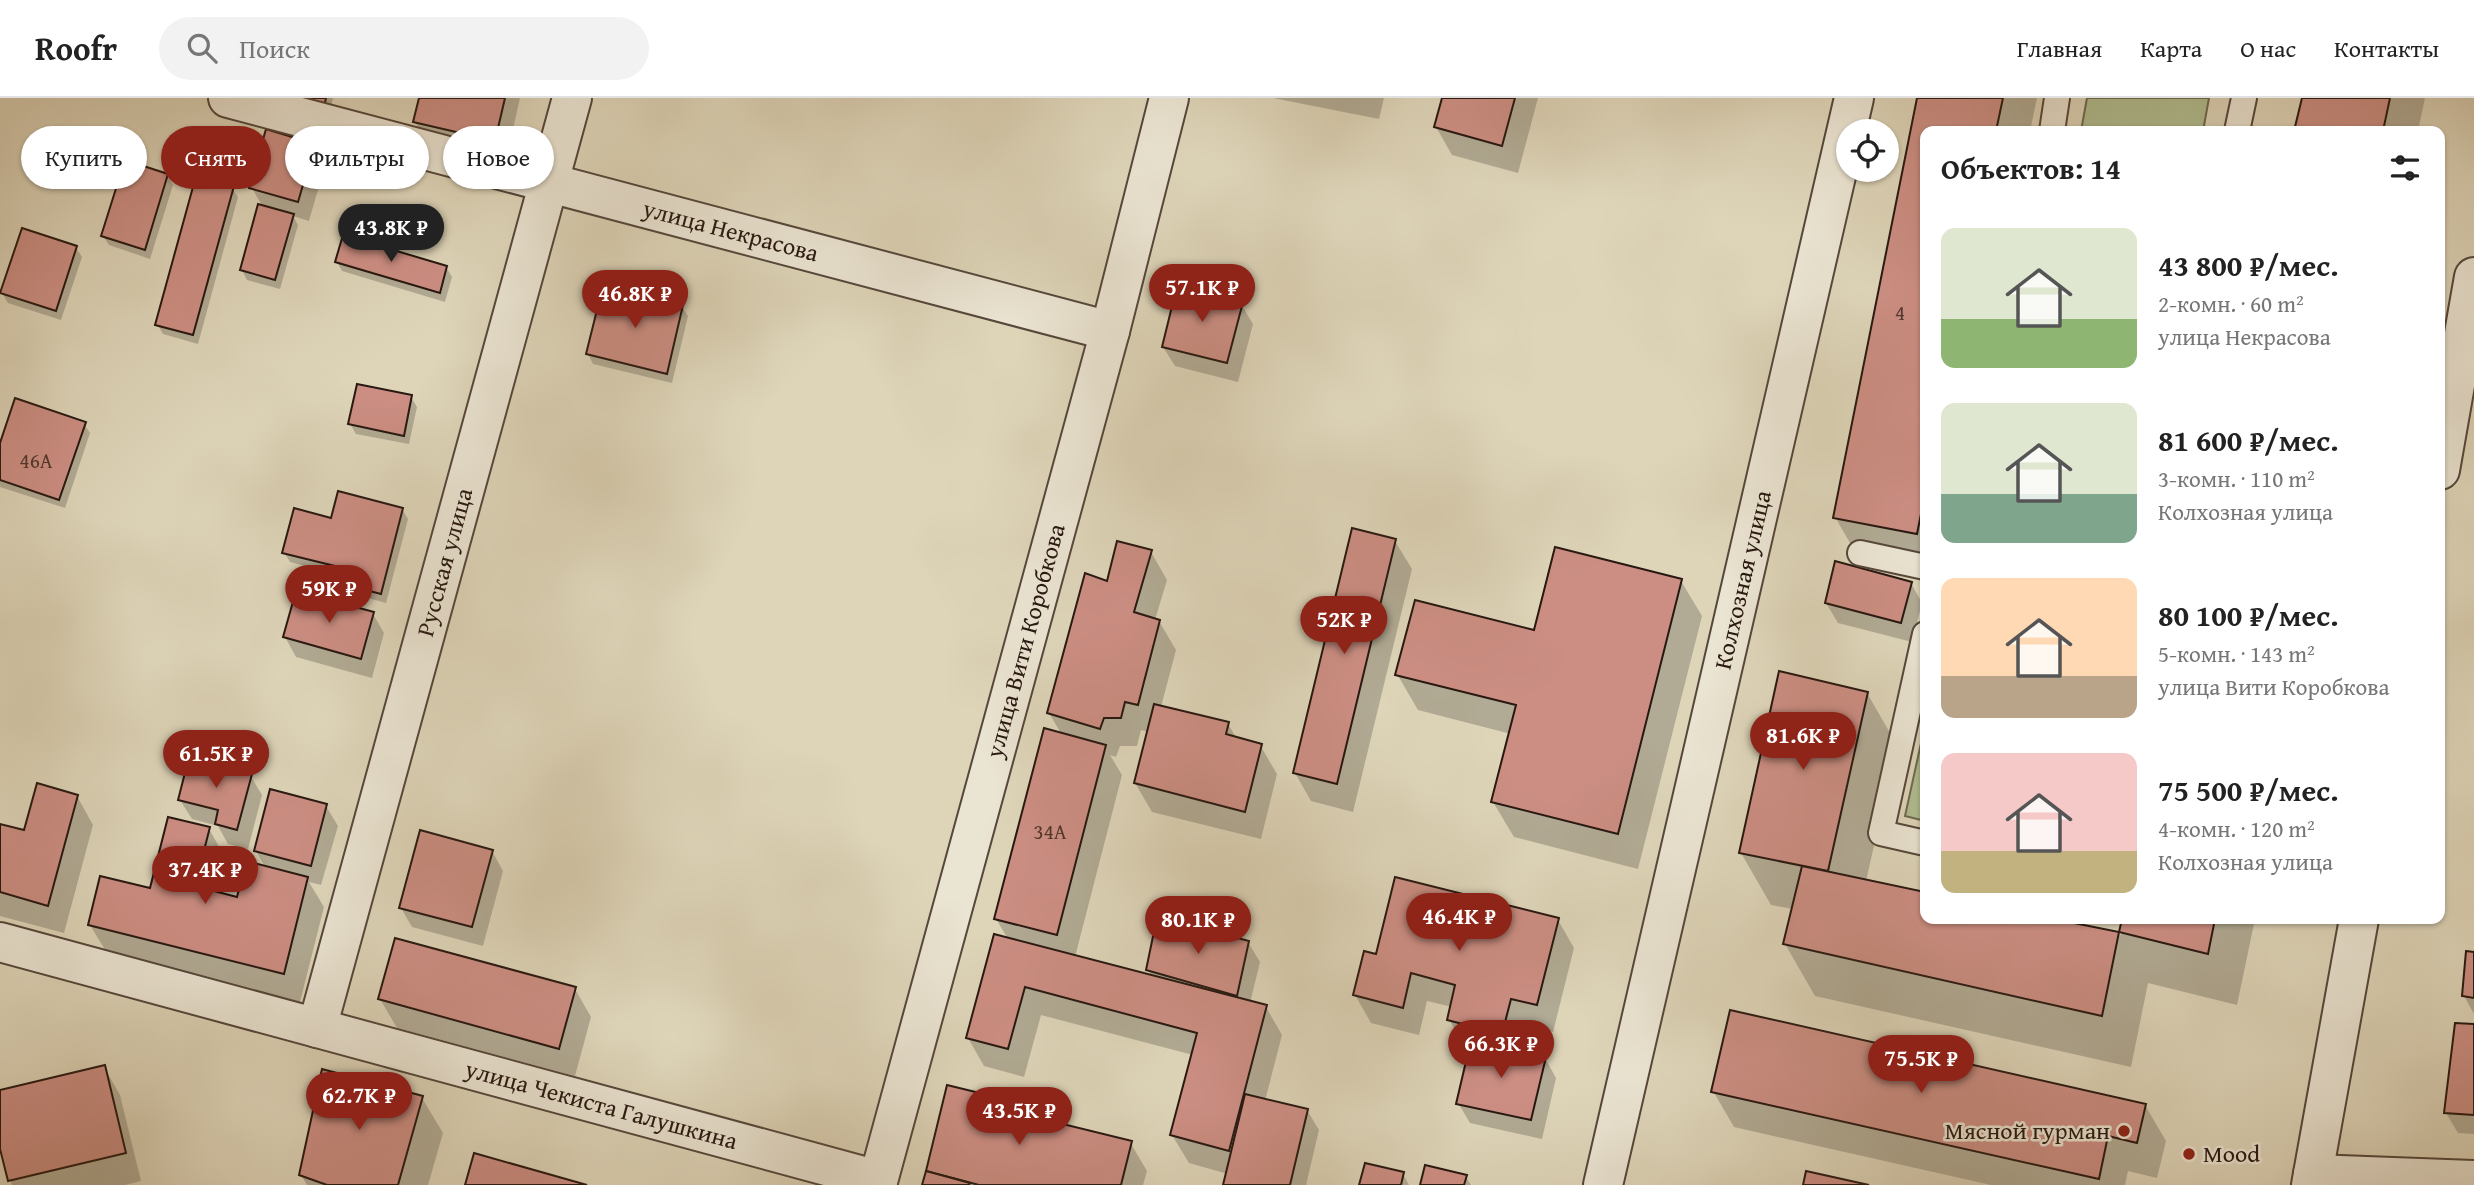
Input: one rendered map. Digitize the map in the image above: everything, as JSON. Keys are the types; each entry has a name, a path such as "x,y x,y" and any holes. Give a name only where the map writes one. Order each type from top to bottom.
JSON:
{"street":[{"name":"улица Некрасова","path":"228,98 443,155"},
{"name":"Русская улица","path":"554,168 572,98"},
{"name":"улица Вити Коробкова","path":"877,1182 1110,331 1169,98"},
{"name":"Колхозная улица","path":"1603,1185 1854,98"},
{"name":"улица Некрасова","path":"554,184 1110,331"},
{"name":"Русская улица","path":"317,1028 548,189"},
{"path":"2445,450 2466,368 2474,277"},
{"path":"2358,924 2312,1179 2474,1180"},
{"name":"улица Чекиста Галушкина","path":"0,942 877,1182"}],"lane":[{"path":"2053,126 2057,98"},
{"path":"2238,126 2245,98"},
{"path":"1860,553 1920,566"},
{"path":"1920,657 1881,833 1920,842"}],"green space":[{"path":"2087,98 2209,98 2204,126 2082,126"},
{"path":"1920,748 1920,820 1905,816"}],"building":[{"path":"286,98 326,98 324,107"},
{"path":"419,98 505,98 498,126 443,126 443,129 413,122"},
{"path":"1442,98 1515,98 1502,146 1434,127"},
{"path":"1917,98 2003,98 1997,126 1920,126 1920,519 1917,534 1833,518"},
{"path":"2302,98 2390,98 2384,126 2295,126"},
{"path":"271,131 285,135 285,189 302,189 298,202 252,189 271,189"},
{"path":"147,167 161,172 161,189 163,189 145,250 101,236 116,189 147,189"},
{"path":"192,189 233,189 193,335 155,325"},
{"path":"258,204 294,214 275,280 240,270"},
{"path":"22,228 77,246 56,311 0,293"},
{"path":"343,235 447,266 440,293 335,262"},
{"path":"603,286 683,305 667,374 586,354"},
{"path":"1177,286 1243,302 1227,363 1162,347"},
{"path":"357,384 412,395 404,436 348,424"},
{"path":"15,398 86,422 59,500 0,480 0,443"},
{"path":"338,491 403,508 381,594 339,583 343,568 282,553 294,508 331,518"},
{"path":"1352,528 1396,539 1337,784 1293,773"},
{"path":"1117,541 1152,550 1134,612 1160,620 1138,705 1125,702 1121,718 1104,718 1100,729 1047,713 1085,573 1107,581"},
{"path":"1555,547 1682,579 1618,834 1491,802 1516,705 1395,675 1415,600 1534,630"},
{"path":"1835,561 1912,582 1901,623 1825,603"},
{"path":"296,591 374,612 361,659 283,637"},
{"path":"1779,671 1868,692 1828,871 1739,853"},
{"path":"1154,704 1229,722 1226,734 1262,744 1245,812 1134,783"},
{"path":"1044,728 1106,745 1057,935 994,919"},
{"path":"189,757 252,774 237,830 215,824 218,810 178,800"},
{"path":"37,783 78,795 48,906 0,892 0,824 24,830"},
{"path":"270,789 327,804 311,866 254,851"},
{"path":"168,817 210,827 195,886 237,897 246,861 308,877 284,974 88,925 100,876 150,888"},
{"path":"420,830 493,850 472,927 399,908"},
{"path":"1802,866 1920,891 1920,924 2079,924 2119,932 2102,1016 1783,944"},
{"path":"1395,877 1559,918 1537,1005 1511,999 1502,1034 1447,1020 1455,985 1411,973 1403,1008 1353,995 1364,951 1376,954"},
{"path":"1157,917 1249,941 1237,996 1146,970"},
{"path":"2121,924 2214,924 2208,954 2119,932"},
{"path":"994,934 1267,1005 1229,1151 1170,1135 1197,1033 1025,987 1008,1049 966,1038"},
{"path":"395,938 576,987 559,1049 378,999"},
{"path":"2466,951 2474,952 2474,998 2462,996"},
{"path":"1730,1010 2146,1104 2137,1143 2108,1136 2099,1179 1711,1092"},
{"path":"2455,1023 2474,1024 2474,1115 2444,1113"},
{"path":"1471,1040 1546,1057 1531,1120 1456,1104"},
{"path":"105,1065 126,1153 8,1181 0,1149 0,1090"},
{"path":"322,1069 423,1096 398,1185 327,1185 299,1175"},
{"path":"947,1085 992,1096 990,1106 1132,1141 1121,1185 979,1185 926,1171"},
{"path":"1245,1094 1308,1109 1290,1185 1223,1185"},
{"path":"474,1153 587,1185 465,1185"},
{"path":"1365,1163 1404,1172 1401,1185 1359,1185"},
{"path":"1425,1165 1467,1175 1464,1185 1420,1185"},
{"path":"926,1171 970,1183 922,1185"},
{"path":"1806,1171 1869,1185 1803,1185"}],"place":[{"name":"Мясной гурман","path":"2124,1131"},
{"name":"Mood","path":"2189,1154"}]}
